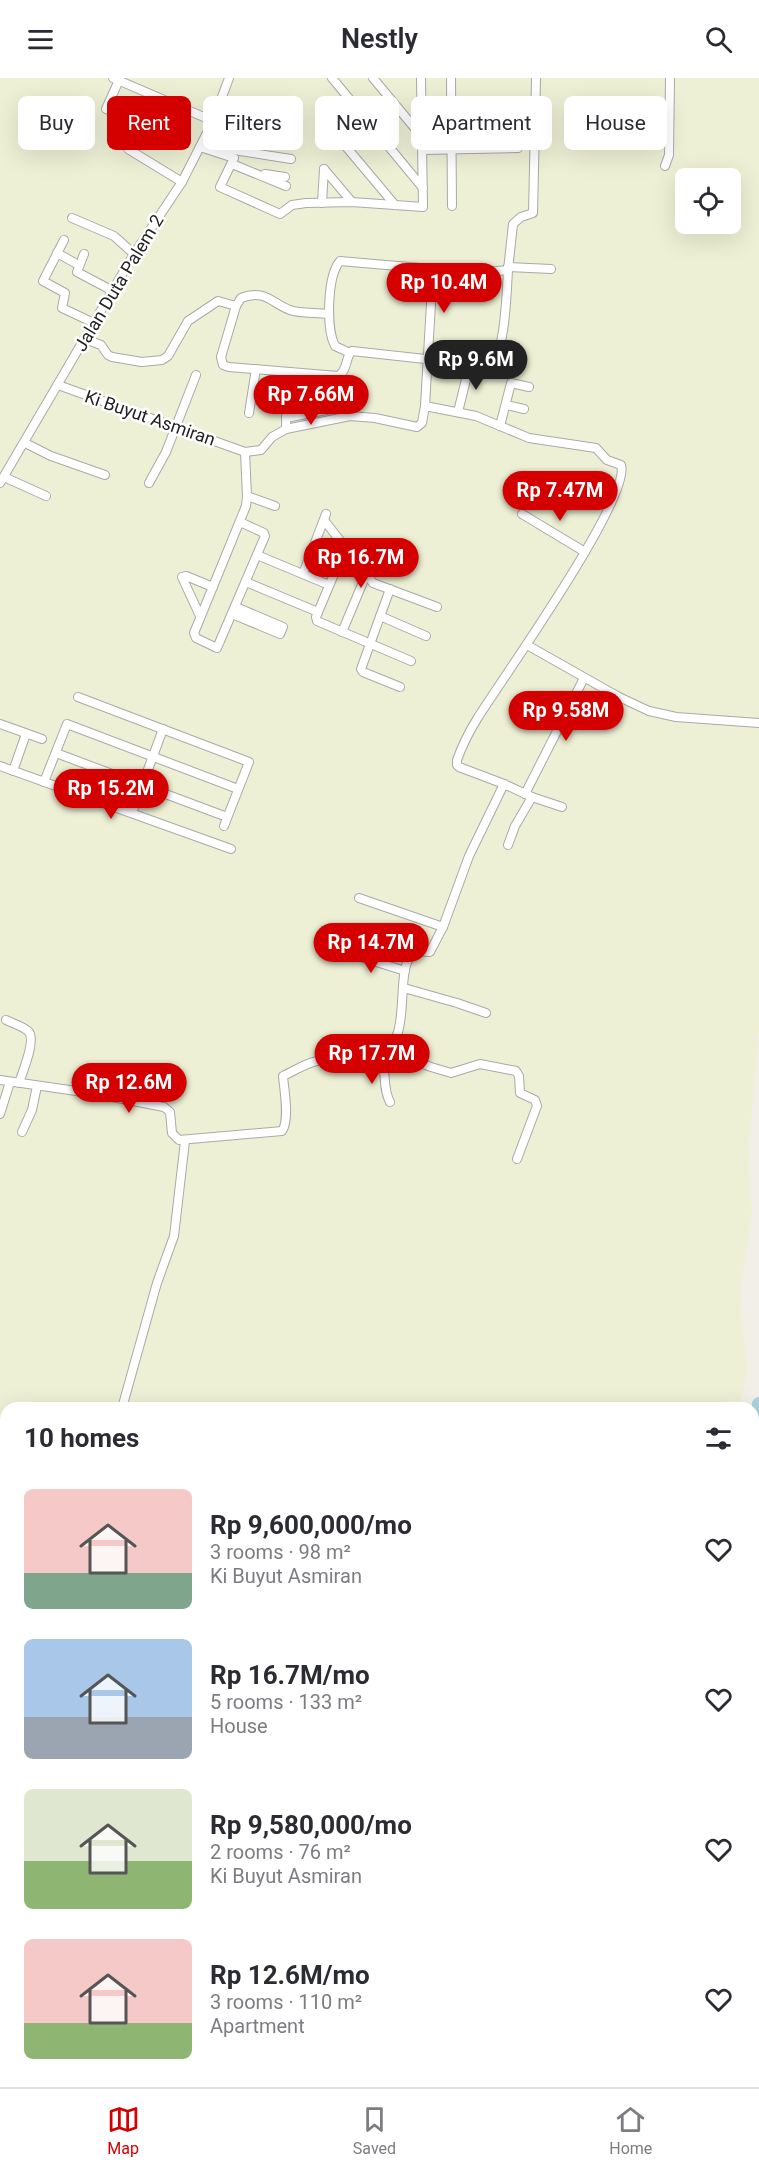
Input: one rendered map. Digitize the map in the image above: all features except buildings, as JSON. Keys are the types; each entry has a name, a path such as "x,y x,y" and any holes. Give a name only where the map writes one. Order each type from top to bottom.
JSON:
{"street":[{"name":"Jalan Duta Palem 2","path":"222,96 229,78"},
{"path":"332,78 423,189"},
{"path":"421,78 422,96"},
{"path":"450,78 450,96"},
{"path":"536,78 533,213 521,217 513,224 508,268 503,334 499,352 494,359 488,362 470,363 428,357 350,352 335,346 331,339 329,314 334,274 340,261 478,273 508,268 551,269"},
{"path":"665,166 669,155 670,78"},
{"path":"182,182 128,148 139,128 137,120 106,110 117,79 203,117"},
{"path":"378,79 411,122"},
{"name":"Jalan Duta Palem 2","path":"2,480 134,254 182,182 203,142"},
{"path":"201,146 234,158 220,187 280,214 292,205 322,203 352,202 423,207 423,150"},
{"path":"201,146 291,159"},
{"path":"349,150 395,205"},
{"path":"452,150 452,206"},
{"path":"232,164 286,181"},
{"path":"322,203 324,169 352,202"},
{"path":"72,218 114,236 134,254"},
{"path":"64,240 43,281 65,293 63,308 94,323"},
{"path":"57,254 75,263"},
{"path":"84,254 76,272 113,291"},
{"path":"240,522 264,533 264,539 217,648 194,635 246,506 245,452 261,450 272,437 286,429 350,416 375,418 417,427 422,423 433,269"},
{"path":"329,314 293,311 271,298 259,295 242,298 234,306 221,362 229,367 331,377"},
{"path":"85,339 101,345 112,357 142,362 162,360 168,356 186,324 195,315 218,301 234,306"},
{"path":"285,388 341,375 350,352"},
{"path":"458,412 470,363"},
{"path":"249,413 256,369"},
{"path":"286,429 287,373"},
{"path":"149,483 166,452 196,375"},
{"path":"500,426 511,383 529,387"},
{"name":"Ki Buyut Asmiran","path":"58,385 245,452"},
{"path":"506,405 524,409"},
{"path":"425,406 476,416 529,438 596,448 608,460 621,465 619,488 585,552 527,645 477,719 457,760 459,767 562,807"},
{"path":"286,417 332,409"},
{"path":"25,443 51,456 105,475"},
{"path":"2,480 46,496"},
{"path":"247,495 275,506"},
{"path":"522,514 585,552"},
{"path":"303,574 325,517 345,548 376,584 437,607"},
{"path":"345,548 318,612 317,621 411,661"},
{"path":"257,555 329,585"},
{"path":"342,632 366,575"},
{"path":"200,616 182,577 186,576 213,586"},
{"path":"246,582 318,612"},
{"path":"390,589 362,670 400,687"},
{"path":"234,610 283,627 280,634 234,610"},
{"path":"381,616 426,636"},
{"path":"527,645 619,697 662,715 759,723"},
{"path":"508,845 528,795 584,678"},
{"path":"56,753 142,785 226,822 249,762 78,697"},
{"path":"0,724 42,739"},
{"path":"44,782 66,724 238,789"},
{"path":"132,813 163,729"},
{"path":"13,771 26,734"},
{"path":"0,766 231,849"},
{"path":"0,1080 164,1107 170,1112 174,1137 185,1141 282,1131 285,1127 286,1112 283,1076 319,1061 355,1065 381,1057 393,1046 403,1009 405,971 413,952 430,952 443,927 469,856 504,784"},
{"path":"358,898 443,927"},
{"path":"345,952 405,971"},
{"path":"404,988 486,1013"},
{"path":"0,1114 31,1046 29,1031 6,1020"},
{"path":"388,1050 431,1067 451,1072 480,1064 516,1071 519,1076 520,1093 535,1100 537,1106 517,1160"},
{"path":"381,1057 390,1102"},
{"path":"21,1132 32,1110 37,1086"},
{"path":"124,1402 157,1283 174,1236 185,1141"}],"green space":[{"path":"0,78 759,78 759,1031 749,1147 752,1216 741,1287 742,1321 748,1368 741,1402 0,1402"}]}
